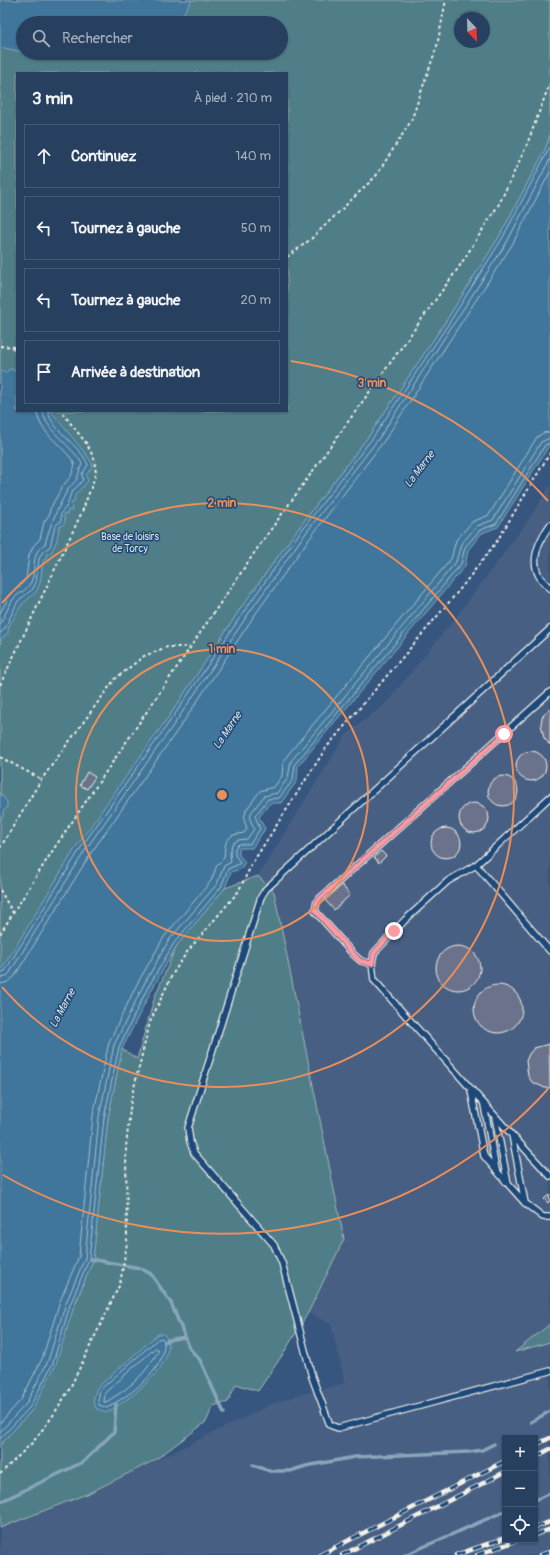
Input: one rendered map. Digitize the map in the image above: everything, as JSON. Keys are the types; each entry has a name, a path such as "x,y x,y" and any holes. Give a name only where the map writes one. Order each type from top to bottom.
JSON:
{"lane":[{"path":"550,525 542,537 537,551 536,566 539,577 550,588"},
{"path":"550,629 266,890 261,897 188,1128 190,1142 194,1153 274,1245 282,1263 312,1377 330,1425 338,1428 550,1371"},
{"path":"372,964 360,961 353,954 315,910 317,901 550,692"},
{"path":"550,797 476,865 448,881 405,920 374,953 372,964 374,980 471,1091 550,1176"},
{"path":"476,865 550,951"},
{"path":"471,1091 484,1156 525,1203 543,1217 550,1217"},
{"path":"484,1105 496,1170"},
{"path":"495,1117 508,1184"},
{"path":"512,1135 525,1203"}],"path":[{"path":"288,256 311,239 376,176 411,121 437,46 446,0"},
{"path":"0,934 190,647 259,546 372,391 475,242 499,204 526,147 550,82"},
{"path":"0,346 16,347"},
{"path":"12,347 16,353"},
{"path":"0,685 82,512 96,474 94,458 86,443 62,412"},
{"path":"0,1474 33,1442 52,1417 69,1390 120,1284 125,1257 128,1224 126,1147 131,1100 150,1022 172,975 187,952 238,892 253,862 326,748 461,588 497,541 550,453"},
{"path":"0,848 41,780 115,679 144,656 167,647 190,647"},
{"path":"0,757 41,780"},
{"path":"0,890 13,913"}],"shaded area":[{"path":"550,486 550,1555 0,1555 0,1528 89,1493 272,1404 298,1395 345,1383 331,1324 308,1313 344,1239 274,892 258,876 345,736 385,704 453,621 529,519"}],"green space":[{"name":"Base de loisirs de Torcy","path":"0,0 550,0 550,135 545,150 499,237 446,321 371,433 295,533 241,608 0,972"},
{"path":"258,876 274,892 344,1239 308,1313 258,1391 236,1384 228,1402 213,1406 206,1422 155,1460 89,1493 0,1528 0,1445 33,1409 93,1260 108,1118 122,1049 137,1059 155,996 177,945 225,888"},
{"path":"550,1324 550,1342 515,1352"}],"water":[{"path":"0,0 192,0 182,16 16,16 16,50 0,47"},
{"name":"La Marne","path":"550,135 550,444 498,527 482,533 468,550 465,566 298,766 297,781 281,803 270,803 259,817 265,829 252,848 239,848 239,855 245,862 241,869 231,872 225,888 177,945 151,991 122,1049 108,1118 93,1260 74,1306 56,1364 33,1409 0,1445 0,972 78,844 172,712 241,608 295,533 371,433 446,321 499,237 545,150"},
{"path":"10,369 14,370 16,373 16,412 52,412 87,456 92,463 92,467 86,475 88,481 75,495 74,502 71,503 72,510 68,510 67,514 64,513 65,523 59,527 57,540 51,553 46,554 46,558 43,561 40,583 36,592 22,604 8,628 8,633 1,639 0,647 0,370 5,373"},
{"path":"0,793 7,802 7,808 3,811 3,816 0,821"},
{"path":"158,1334 164,1334 168,1345 166,1356 160,1368 150,1380 126,1400 106,1413 96,1408 93,1401 97,1388"}],"building":[{"path":"550,708 550,745 544,738 541,724 542,717"},
{"path":"531,751 542,755 546,766 542,777 531,781 520,777 516,766 520,755"},
{"path":"87,772 95,777 87,789 80,785"},
{"path":"503,776 514,780 518,791 514,802 503,806 492,802 488,791 492,780"},
{"path":"474,803 485,807 489,818 485,829 474,833 463,829 459,818 463,807"},
{"path":"446,828 457,832 461,843 457,854 446,858 435,854 431,843 435,832"},
{"path":"381,851 386,856 379,863 374,857"},
{"path":"342,885 350,895 334,910 325,900"},
{"path":"454,946 462,946 474,952 480,964 480,972 474,984 462,990 454,990 442,984 436,972 436,964 442,952"},
{"path":"498,985 507,987 515,992 520,1000 522,1009 520,1018 515,1026 507,1031 498,1033 489,1031 481,1026 476,1018 474,1009 476,1000 481,992 489,987"},
{"path":"549,1044 550,1088 545,1088 532,1082 528,1076 526,1061 534,1048"},
{"path":"549,1195 550,1200 548,1203 544,1199"}],"waterway":[{"path":"90,1259 140,1268 151,1274 171,1303 190,1349 200,1360 224,1413"},
{"path":"165,1342 168,1340 185,1337"},
{"path":"0,1502 83,1462 114,1432 116,1404"},
{"path":"531,1422 550,1411"},
{"path":"253,1465 270,1471 290,1471 306,1466 355,1457 469,1452 482,1450 494,1444"},
{"path":"538,1499 550,1493"},
{"path":"405,1555 502,1512"}],"railway":[{"path":"538,1444 550,1438"},
{"path":"538,1455 550,1449"},
{"path":"320,1555 502,1463"},
{"path":"342,1555 502,1474"},
{"path":"538,1526 550,1522"},
{"path":"538,1534 550,1529"},
{"path":"456,1555 502,1539"},
{"path":"477,1555 511,1543"},
{"path":"540,1555 550,1552"}],"route":[{"path":"394,931 374,953 372,964 360,961 315,910 315,906 317,901 504,734"}]}
